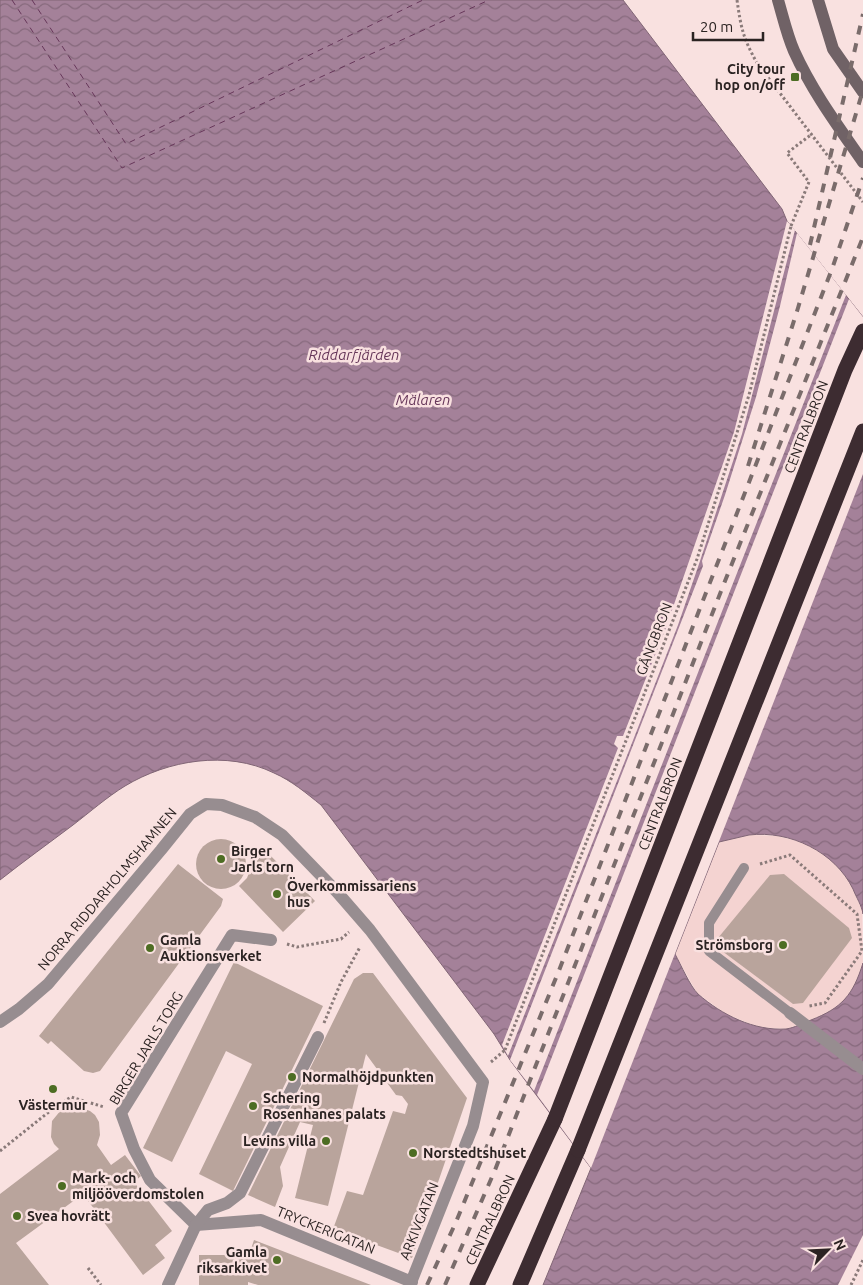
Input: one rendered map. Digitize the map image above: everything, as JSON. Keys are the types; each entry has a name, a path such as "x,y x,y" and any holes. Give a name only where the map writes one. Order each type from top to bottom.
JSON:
{"highway":[{"name":"CENTRALBRON","path":"477,1285 555,1120 842,380 863,331"},
{"path":"520,1285 582,1141 863,431"}],"street":[{"path":"778,0 791,42 806,75 863,162"},
{"path":"818,0 833,49 863,92"},
{"name":"NORRA RIDDARHOLMSHAMNEN","path":"0,1022 19,1009 48,984 162,850 190,814 206,804 222,805 255,817 282,835 337,892 370,930 483,1082"},
{"name":"BIRGER JARLS TORG","path":"196,1225 150,1180 134,1149 121,1113 232,935 271,940"},
{"path":"787,1011 863,1069"},
{"path":"168,1285 196,1225 208,1210 226,1203 240,1193 318,1037"},
{"name":"ARKIVGATAN","path":"411,1283 473,1126 483,1082"},
{"name":"TRYCKERIGATAN","path":"196,1225 261,1220 411,1283"}],"lane":[{"path":"744,868 709,923 709,951 787,1011"}],"path":[{"path":"737,0 741,28 747,45 757,63 863,202"},
{"name":"GÅNGBRON","path":"505,1050 697,559 749,395 791,226 809,182 788,153 812,134"},
{"path":"744,868 790,855 857,914 862,951 825,1004 787,1011"},
{"path":"318,1037 342,982 370,930"},
{"path":"297,947 341,939"},
{"path":"0,1151 50,1110 71,1096 121,1113"},
{"path":"851,1285 863,1260"},
{"path":"88,1268 101,1285"}],"shaded area":[{"name":"Strömsborg","path":"750,835 777,836 809,844 829,858 847,876 862,910 863,963 857,983 846,999 828,1013 787,1029 758,1027 726,1014 697,993 675,954 719,842"}],"water":[{"name":"Riddarfjärden","path":"0,0 623,0 782,209 787,221 863,317 863,914 853,889 845,876 823,854 810,846 780,836 765,834 749,835 719,842 675,954 692,986 707,1002 739,1020 774,1029 795,1027 831,1011 850,992 863,963 863,1285 543,1285 591,1168 510,1060 494,1034 321,805 281,776 256,766 218,760 179,764 160,770 118,790 0,880"}],"pier":[{"path":"787,221 795,230 742,434 700,561 678,625 508,1056 502,1045 618,748 614,744 617,736 623,736 667,625 662,621 665,612 671,613 734,432"},
{"path":"797,233 846,295 534,1091 510,1060 703,566 702,561 756,397"},
{"path":"849,299 863,317 863,474 591,1168 537,1095"},
{"path":"863,1235 863,1285 838,1285"}],"building":[{"name":"Birger Jarls torn","path":"216,839 226,839 239,846 246,859 246,869 239,882 226,889 216,889 207,885 200,878 196,869 196,859 200,850 207,843"},
{"name":"Överkommissariens hus","path":"266,851 315,901 283,932 239,886 247,878 252,865"},
{"name":"Gamla Auktionsverket","path":"178,864 223,899 221,906 100,1071 93,1073 84,1071 51,1041 48,1044 39,1036"},
{"name":"Strömsborg","path":"784,874 849,928 852,938 803,1003 793,1004 722,951 718,938 770,875"},
{"name":"Schering Rosenhanes palats","path":"234,962 323,1006 233,1191 199,1174 252,1064 226,1051 172,1162 143,1148"},
{"name":"Norstedtshuset","path":"363,973 373,973 467,1098 412,1258 333,1229 347,1191 363,1195 393,1111 405,1114 408,1104 402,1096 396,1095 366,1054 328,1206 295,1198 313,1125 300,1122 280,1167 283,1186 275,1207 248,1195 354,979"},
{"path":"76,1106 95,1115 99,1122 100,1135 97,1145 111,1165 125,1155 141,1176 134,1182 172,1231 155,1245 165,1258 143,1275 83,1194 16,1243 49,1285 0,1285 0,1194 59,1149 51,1137 52,1121 61,1110"},
{"name":"Gamla riksarkivet","path":"254,1240 371,1285 258,1285 248,1282 248,1285 199,1285 199,1255 249,1255"}],"ferry route":[{"path":"12,0 122,168 489,0"},
{"path":"32,0 126,144 423,0"}],"railway":[{"path":"810,245 863,14"},
{"path":"748,466 798,308 863,90"},
{"path":"427,1285 456,1222 558,973 832,269 863,178"},
{"path":"445,1285 495,1170 725,581 863,237"}],"place":[{"name":"City tour hop on/off","path":"795,77"},
{"name":"Birger Jarls torn","path":"221,859"},
{"name":"Överkommissariens hus","path":"277,894"},
{"name":"Strömsborg","path":"783,945"},
{"name":"Gamla Auktionsverket","path":"150,948"},
{"name":"Normalhöjdpunkten","path":"292,1077"},
{"name":"Västermur","path":"53,1089"},
{"name":"Schering Rosenhanes palats","path":"253,1106"},
{"name":"Levins villa","path":"326,1141"},
{"name":"Norstedtshuset","path":"413,1153"},
{"name":"Mark- och miljööverdomstolen","path":"62,1186"},
{"name":"Svea hovrätt","path":"17,1216"},
{"name":"Gamla riksarkivet","path":"277,1260"}],"water label":[{"name":"Mälaren","path":"423,400"}]}
